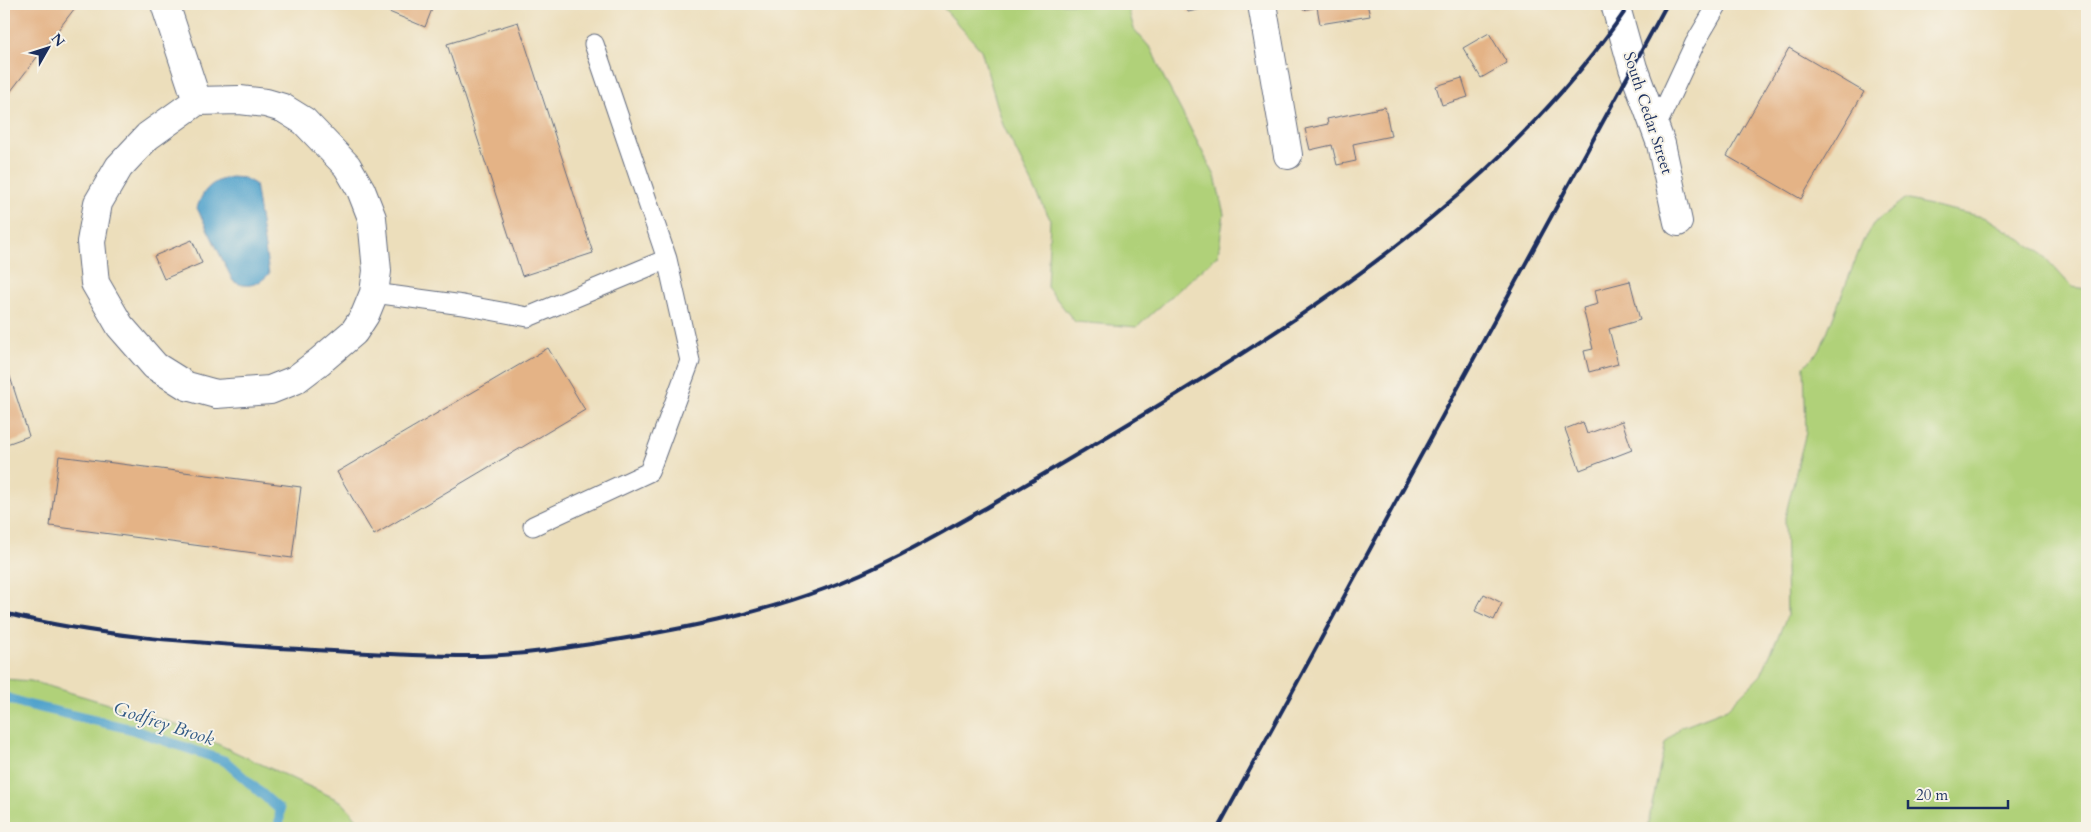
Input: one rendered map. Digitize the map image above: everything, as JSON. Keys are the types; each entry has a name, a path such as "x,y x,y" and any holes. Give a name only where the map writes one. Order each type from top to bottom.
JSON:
{"street":[{"path":"165,4 197,101"},
{"path":"1262,4 1288,155"},
{"name":"South Cedar Street","path":"1614,4 1633,68 1656,127 1670,180 1678,222"},
{"path":"240,100 266,103 283,108 304,121 347,166 361,190 372,218 377,270 374,293 365,315 354,332 295,380 270,390 216,394 187,386 155,366 120,326 95,283 91,242 98,203 118,168 148,136 197,101 240,100"}],"lane":[{"path":"1656,127 1695,43 1718,4"},
{"path":"533,526 649,472 690,361 666,259 594,44"},
{"path":"374,293 464,305 528,317 666,259"}],"green space":[{"path":"940,4 1127,4 1134,29 1152,50 1162,74 1215,176 1224,214 1218,255 1137,327 1075,322 1047,287 1050,219 1003,125 981,50"},
{"path":"1904,199 1987,218 2040,252 2072,287 2087,289 2087,828 1647,828 1665,743 1680,727 1727,709 1761,675 1787,616 1785,517 1806,432 1804,366 1820,350 1863,241 1873,224"},
{"path":"4,679 31,681 170,722 342,802 365,828 4,828"}],"water":[{"path":"231,177 244,178 255,184 269,274 261,281 252,285 243,285 233,281 197,208 202,196 209,187"}],"building":[{"path":"4,4 78,4 4,100"},
{"path":"370,4 434,4 425,27"},
{"path":"1186,4 1220,4 1220,5 1188,12"},
{"path":"1302,4 1367,4 1370,16 1320,24 1317,7 1303,10"},
{"path":"518,22 593,253 522,276 447,44"},
{"path":"1489,33 1507,63 1481,78 1463,48"},
{"path":"1789,48 1864,92 1801,199 1727,156"},
{"path":"1462,78 1468,97 1442,105 1436,86"},
{"path":"1385,107 1391,136 1353,144 1356,161 1337,165 1332,145 1310,150 1305,129 1328,124 1327,119"},
{"path":"192,240 202,263 164,279 154,256"},
{"path":"1630,281 1640,320 1609,329 1618,364 1589,372 1584,351 1593,349 1583,308 1598,304 1595,290"},
{"path":"548,348 585,410 374,535 337,472"},
{"path":"4,358 29,436 4,445"},
{"path":"1622,421 1632,450 1580,470 1565,429 1583,422 1587,434"},
{"path":"59,456 301,487 292,558 50,526"},
{"path":"1484,594 1502,603 1494,620 1475,611"}],"waterway":[{"name":"Godfrey Brook","path":"4,697 25,704 131,729 225,761 280,810 279,828"}],"railway":[{"path":"4,613 38,621 140,637 379,654 481,656 545,651 593,644 718,620 772,606 846,581 908,551 1067,461 1257,344 1317,304 1376,261 1433,216 1488,168 1539,117 1586,62 1630,4"},
{"path":"1218,828 1667,4"}]}
